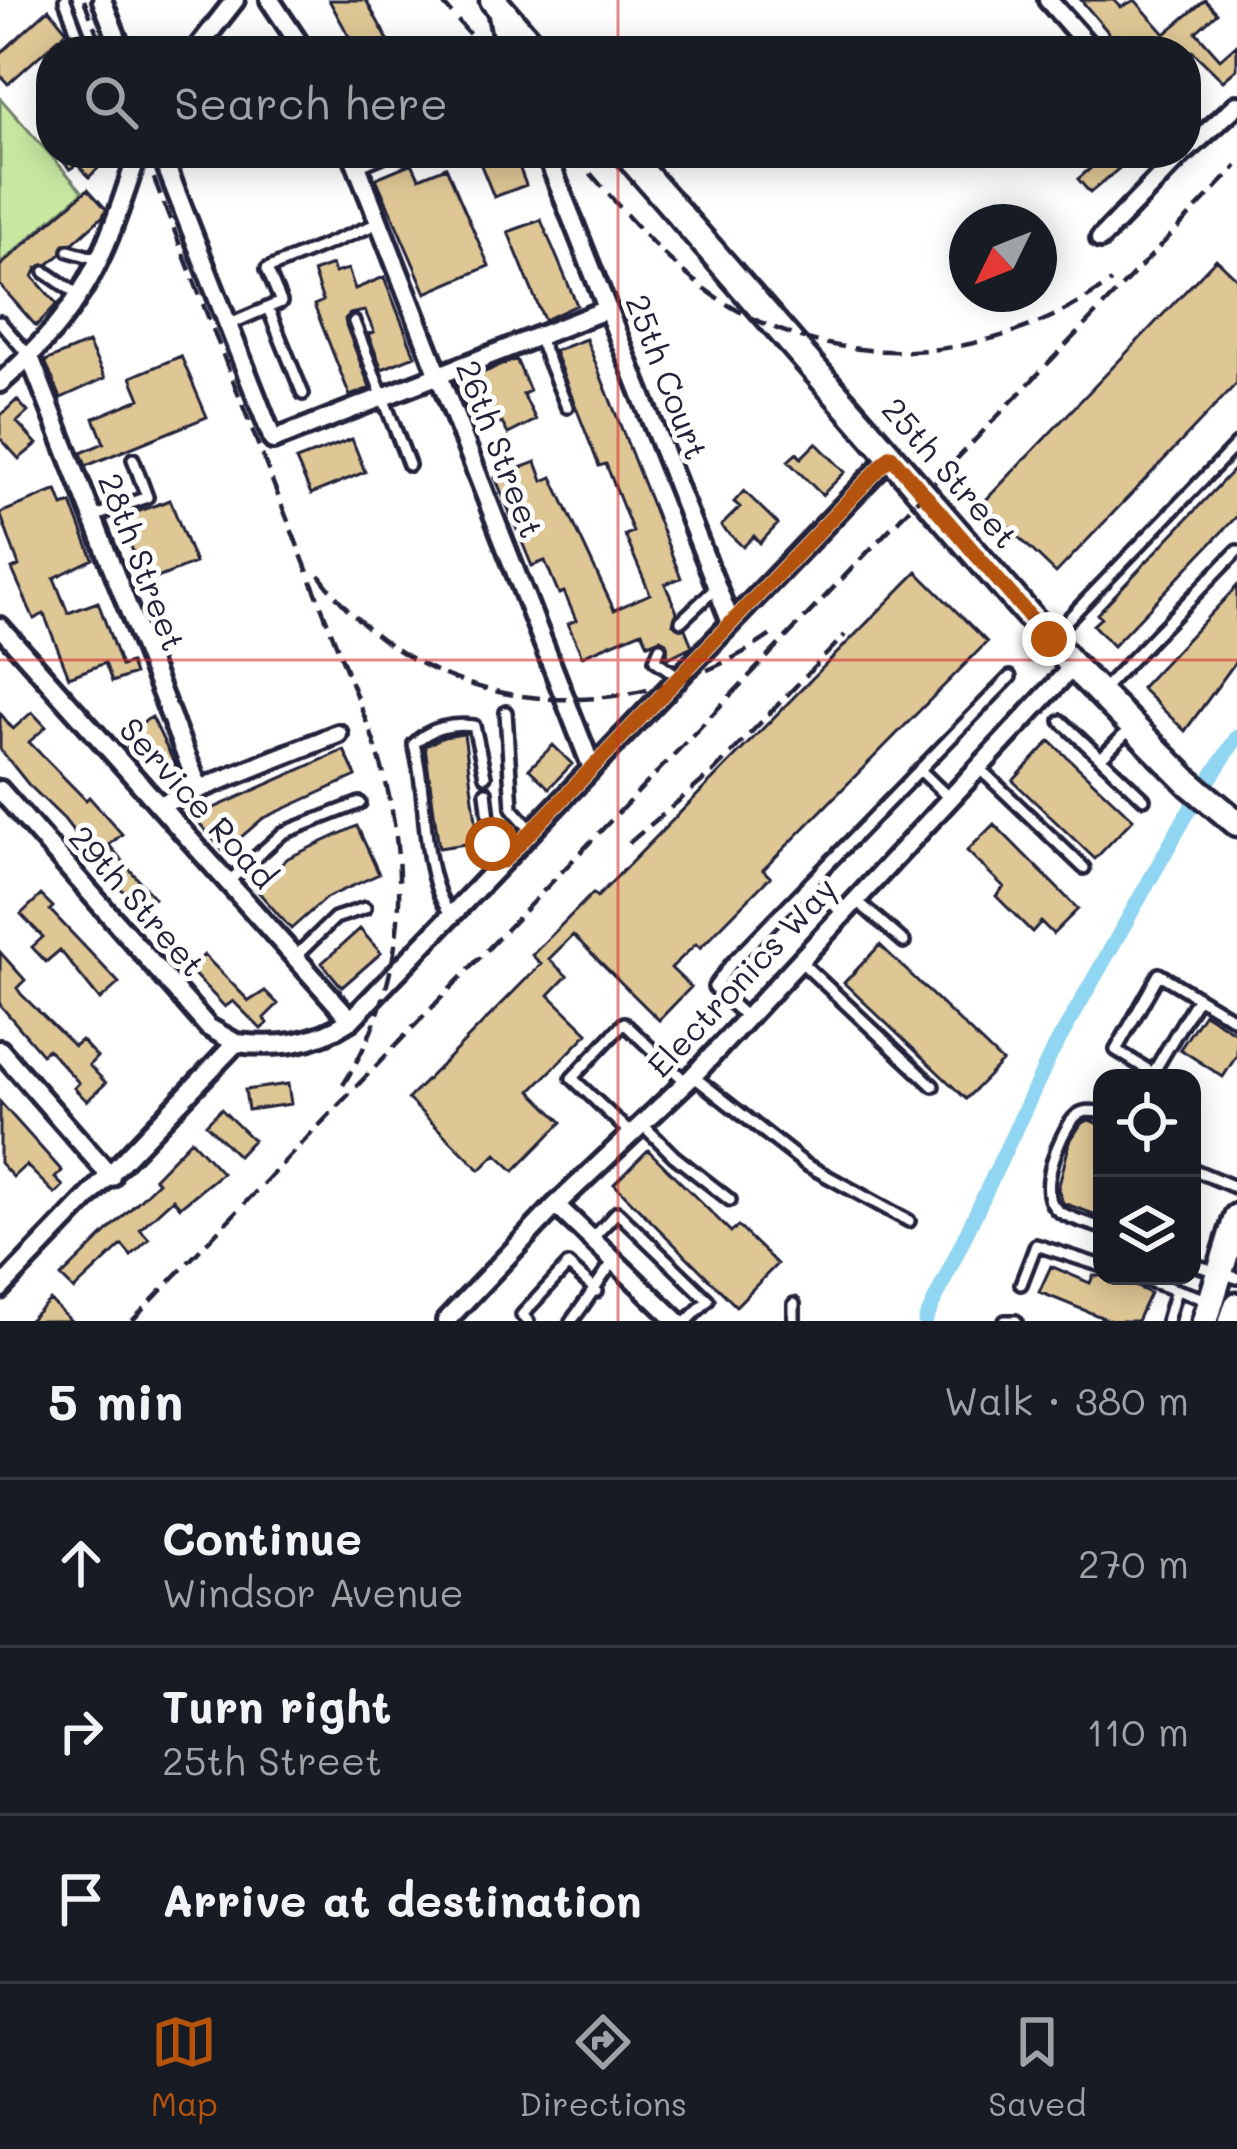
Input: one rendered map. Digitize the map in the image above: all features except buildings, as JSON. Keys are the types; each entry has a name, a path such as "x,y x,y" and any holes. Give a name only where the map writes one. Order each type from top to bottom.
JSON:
{"main road":[{"path":"495,1 524,36"},
{"name":"25th Street","path":"639,168 1073,667 1131,728 1228,815"},
{"path":"1208,1311 1228,1276 1237,1217"},
{"path":"1232,1321 1237,1306"}],"street":[{"path":"102,0 116,36"},
{"path":"207,36 236,0"},
{"path":"270,0 294,36"},
{"path":"1048,0 1080,36"},
{"path":"495,1 502,36"},
{"path":"1201,136 1237,104"},
{"path":"0,383 30,357 81,296 101,260 133,168"},
{"path":"167,168 273,440 608,309"},
{"name":"26th Street","path":"357,168 592,768"},
{"name":"25th Court","path":"553,168 731,622"},
{"path":"1100,239 1168,168"},
{"name":"28th Street","path":"30,357 199,789"},
{"path":"0,1289 236,1043 300,1043 324,1036 350,1020 891,456"},
{"name":"Service Road","path":"0,627 350,1020"},
{"name":"Electronics Way","path":"454,1318 556,1205 690,1079 1073,667"},
{"path":"159,805 338,734"},
{"name":"29th Street","path":"0,790 208,1027 236,1043"},
{"path":"0,1050 111,1177"},
{"path":"556,1205 677,1321"}],"lane":[{"path":"64,0 78,36"},
{"path":"130,168 132,172"},
{"path":"228,326 281,302 267,269 379,223"},
{"path":"69,250 101,260"},
{"path":"45,272 81,296"},
{"path":"268,308 303,394"},
{"path":"0,322 30,357"},
{"path":"354,322 409,466"},
{"path":"538,336 567,407"},
{"path":"1049,639 1237,444"},
{"path":"93,517 147,497 134,459"},
{"path":"1099,693 1237,550"},
{"path":"681,621 717,587"},
{"path":"660,649 655,660 679,677"},
{"path":"747,1018 714,987 731,964 1010,677"},
{"path":"506,712 512,808 532,831"},
{"path":"1060,721 1144,799"},
{"path":"451,915 432,881 421,768 414,744 424,734 458,724 474,726 484,776"},
{"path":"1101,758 1131,728"},
{"path":"979,768 1084,868"},
{"path":"920,770 950,799"},
{"path":"486,792 492,844 503,861"},
{"path":"228,882 283,833 360,803"},
{"path":"811,881 904,942"},
{"path":"295,957 335,918 365,908"},
{"path":"800,961 933,1086"},
{"path":"1198,998 1153,1073 1116,1050 1159,974 1237,1021"},
{"path":"730,1200 572,1078 624,1023 690,1079 805,1164 909,1221"},
{"path":"1093,1112 1084,1111 1073,1119 1050,1168 1047,1192 1057,1210 1093,1224"},
{"path":"1201,1173 1237,1187"},
{"path":"592,1240 617,1212 708,1300 687,1321"},
{"path":"1021,1284 1036,1245 1093,1263"},
{"path":"571,1321 597,1291 614,1261"},
{"path":"528,1321 522,1315 568,1265 597,1291"},
{"path":"1161,1285 1208,1311"},
{"path":"1167,1321 1176,1290"},
{"path":"794,1304 794,1321"},
{"path":"1005,1321 1016,1321"}],"green space":[{"path":"0,98 36,139 36,168 62,168 83,192 0,264"}],"waterway":[{"path":"925,1321 1050,1056 1186,816 1237,737"}],"railway":[{"path":"84,0 98,36"},
{"path":"440,0 471,36"},
{"path":"132,1321 1237,166"},
{"path":"150,168 372,736 385,780 399,870 393,958 382,1002 343,1085"},
{"path":"586,168 646,236 707,291 776,329 825,343 874,350 974,343 1068,309 1111,282"},
{"path":"319,575 364,624 415,661 472,685 533,697 595,698 657,687 718,666 774,633"},
{"path":"629,843 713,772 845,635"}],"route":[{"path":"492,844 503,861 891,456 1049,639"}]}
